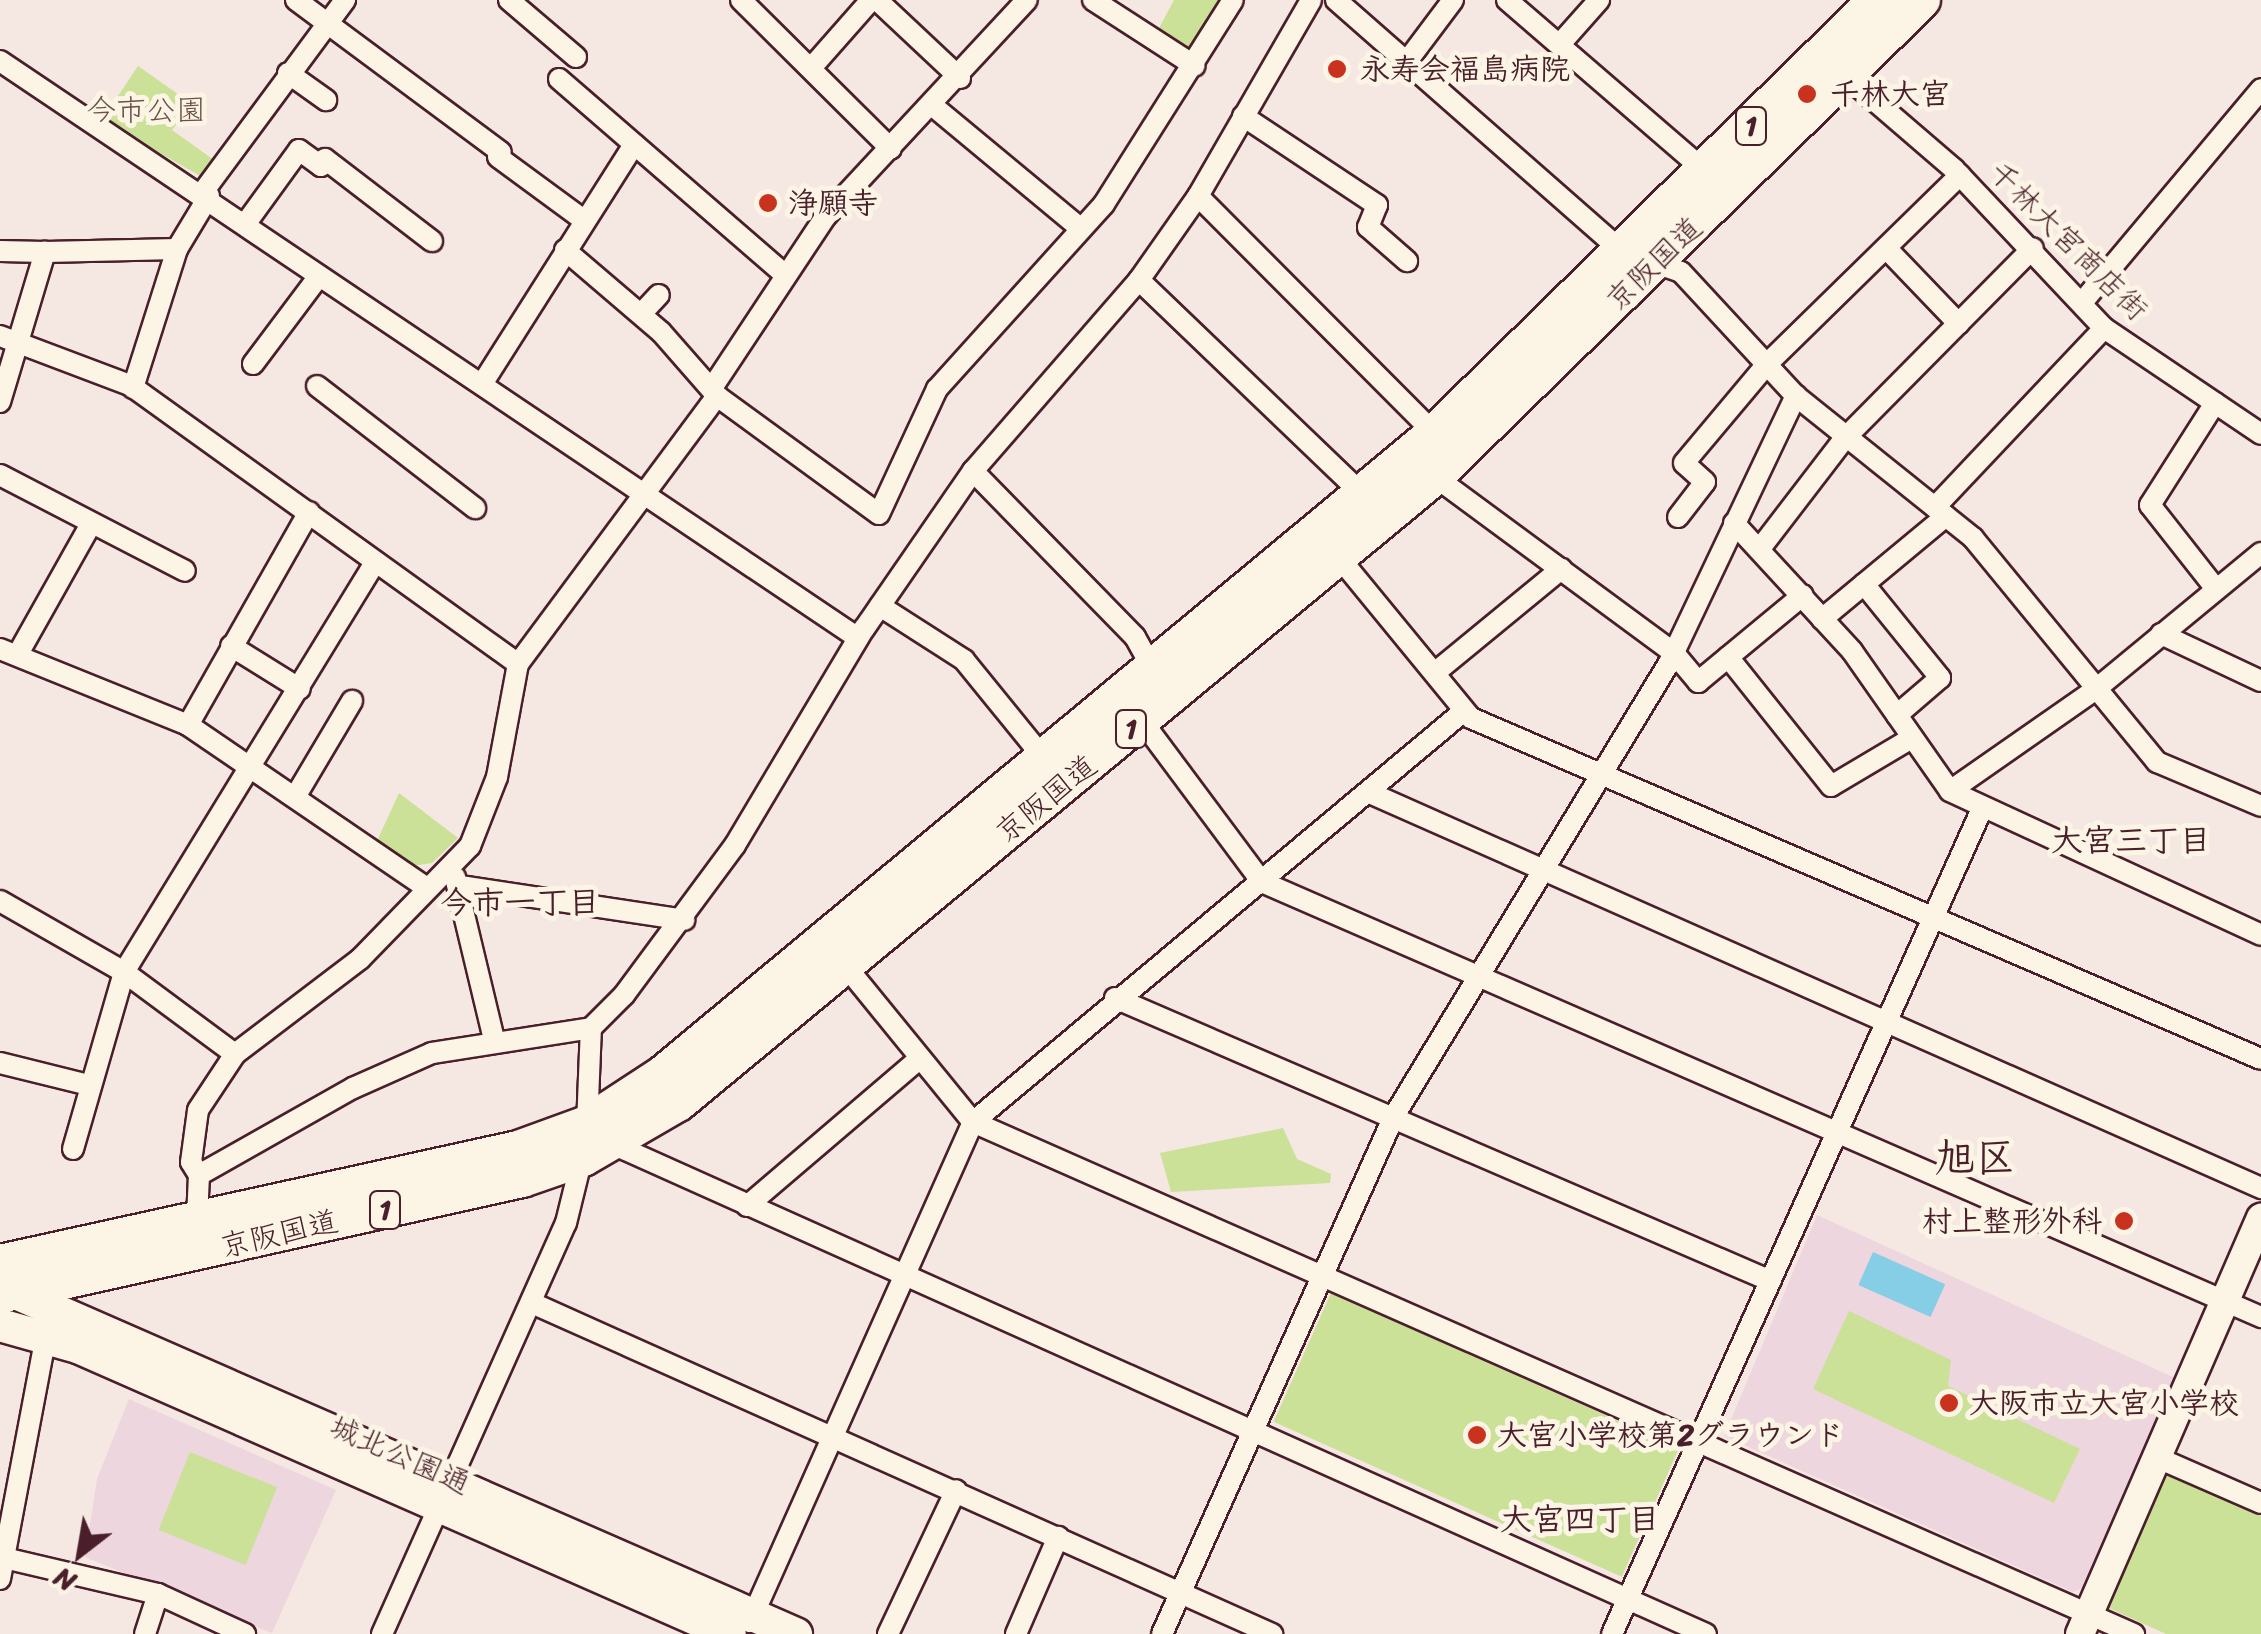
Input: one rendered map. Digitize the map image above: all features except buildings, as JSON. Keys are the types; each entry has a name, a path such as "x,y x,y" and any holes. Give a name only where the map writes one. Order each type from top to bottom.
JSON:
{"highway":[{"name":"京阪国道","path":"2,1293 593,1142 678,1102 1434,476 1638,259 1833,67 1878,0"},
{"name":"京阪国道","path":"2,1293 197,1220 518,1150 593,1142 662,1076 1042,756 1435,434 1638,259 1704,170 1920,0"}],"main road":[{"name":"城北公園通","path":"2,1293 46,1336 444,1491"},
{"name":"城北公園通","path":"2,1293 742,1628 796,1634"}],"street":[{"path":"296,0 581,218"},
{"path":"134,388 177,248 206,194 288,73 345,0"},
{"path":"509,0 576,57"},
{"path":"741,0 892,149"},
{"path":"812,67 874,0 960,78"},
{"path":"494,1040 455,876 487,811 518,664 716,391 784,275 1026,0"},
{"path":"1094,0 1195,66"},
{"path":"565,250 641,314 716,391 879,514 937,389 1080,229 1195,66 1233,0"},
{"path":"382,1634 532,1303 593,1142 591,1028 684,920 858,638 973,471 1138,280 1198,196 1311,0"},
{"path":"1336,0 1405,64 1638,259 1681,272 1796,396 1940,511 2157,762 2261,806"},
{"path":"1405,64 1453,0"},
{"path":"1507,0 1704,170"},
{"path":"1560,44 1599,0"},
{"path":"0,62 206,194 319,276 484,382 858,638"},
{"name":"千林大宮商店街","path":"1833,67 1960,175 2085,299 2104,328 2261,434"},
{"path":"288,73 326,100"},
{"path":"559,79 784,275"},
{"path":"2085,299 2261,90"},
{"path":"933,106 1080,229"},
{"path":"1243,116 1376,206 1368,226 1407,261"},
{"path":"484,382 581,218 634,146"},
{"path":"246,222 299,150 325,160 432,241"},
{"path":"1678,517 1705,482 1684,463 1767,364 1960,175"},
{"path":"1198,196 1435,434"},
{"path":"0,251 177,248"},
{"path":"1886,248 1958,324"},
{"path":"1762,546 1844,438 2033,248"},
{"path":"0,402 9,338 45,252"},
{"path":"253,364 319,276"},
{"path":"1138,280 1362,496"},
{"path":"641,314 659,295"},
{"path":"1822,619 1940,511 2104,328"},
{"path":"9,338 134,388 518,664"},
{"path":"317,386 476,508"},
{"path":"1162,1634 1249,1432 1324,1276 1394,1116 1604,776 1674,653 1796,396"},
{"path":"2215,404 2150,505 2216,589"},
{"path":"973,471 1156,661 1137,724 1262,882 2261,1317"},
{"path":"0,474 185,572"},
{"path":"1434,476 1674,653 1698,682 1803,595"},
{"path":"188,725 309,512"},
{"path":"91,524 9,651 188,725 427,888"},
{"path":"1734,524 1762,546 1803,595 1897,715 1950,791 1980,811 2261,936"},
{"path":"1950,791 2096,689 2261,554"},
{"path":"1337,555 1437,671 1464,712 2261,1059"},
{"path":"73,1149 124,972 375,562"},
{"path":"1437,671 1561,570"},
{"path":"1864,584 1940,678 1897,715"},
{"path":"880,606 964,660 1042,756"},
{"path":"2161,634 2261,682"},
{"path":"230,646 300,690"},
{"path":"1728,657 1830,786 1912,738"},
{"path":"295,797 352,702"},
{"path":"742,1628 973,1122 1115,998 1262,882 1464,712"},
{"path":"1370,793 2261,1188"},
{"path":"1612,1634 1980,811"},
{"path":"197,1220 199,1175 191,1162 198,1110 235,1054 360,959 427,888 455,876 684,920"},
{"path":"0,901 124,972 235,1054"},
{"path":"844,964 973,1122 1698,1442 2084,1624 2134,1634"},
{"path":"1115,998 1771,1281"},
{"path":"199,1175 352,1088 432,1053 494,1040 591,1028"},
{"path":"747,1206 920,1058"},
{"path":"0,1063 89,1085"},
{"path":"593,1142 747,1206 900,1278 1706,1634"},
{"path":"2084,1624 2261,1218"},
{"path":"532,1303 1272,1634"},
{"path":"46,1336 1,1564 158,1594 245,1634"},
{"path":"2158,1458 2261,1503"},
{"path":"888,1634 956,1490"},
{"path":"1016,1634 1058,1537"},
{"path":"145,1634 158,1594"}],"shaded area":[{"name":"大阪市立大宮小学校","path":"1817,1215 2175,1378 2084,1587 2073,1592 1724,1436"},
{"path":"129,1399 336,1490 272,1633 85,1557 97,1479"}],"green space":[{"path":"1174,0 1224,0 1194,57 1156,34"},
{"name":"今市公園","path":"138,66 192,104 172,130 214,160 202,177 102,120"},
{"path":"399,793 458,838 432,863 413,866 377,841"},
{"path":"1283,1128 1297,1159 1331,1174 1330,1183 1171,1192 1160,1153"},
{"name":"大宮小学校第2グラウンド","path":"1331,1293 1679,1448 1622,1577 1274,1422"},
{"path":"1849,1311 1951,1360 1948,1386 2080,1449 2054,1503 1813,1389"},
{"path":"190,1452 277,1487 246,1565 159,1530"},
{"path":"2168,1472 2261,1512 2261,1634 2166,1634 2109,1608"}],"water":[{"path":"1873,1252 1945,1284 1931,1317 1858,1285"}],"place":[{"name":"永寿会福島病院","path":"1337,69"},
{"name":"千林大宮","path":"1807,94"},
{"name":"浄願寺","path":"768,203"},
{"name":"村上整形外科","path":"2124,1221"},
{"name":"大阪市立大宮小学校","path":"1949,1403"},
{"name":"大宮小学校第2グラウンド","path":"1477,1435"}],"district":[{"name":"大宮三丁目","path":"2131,841"},
{"name":"今市一丁目","path":"520,903"},
{"name":"旭区","path":"1975,1158"},
{"name":"大宮四丁目","path":"1580,1520"}]}
